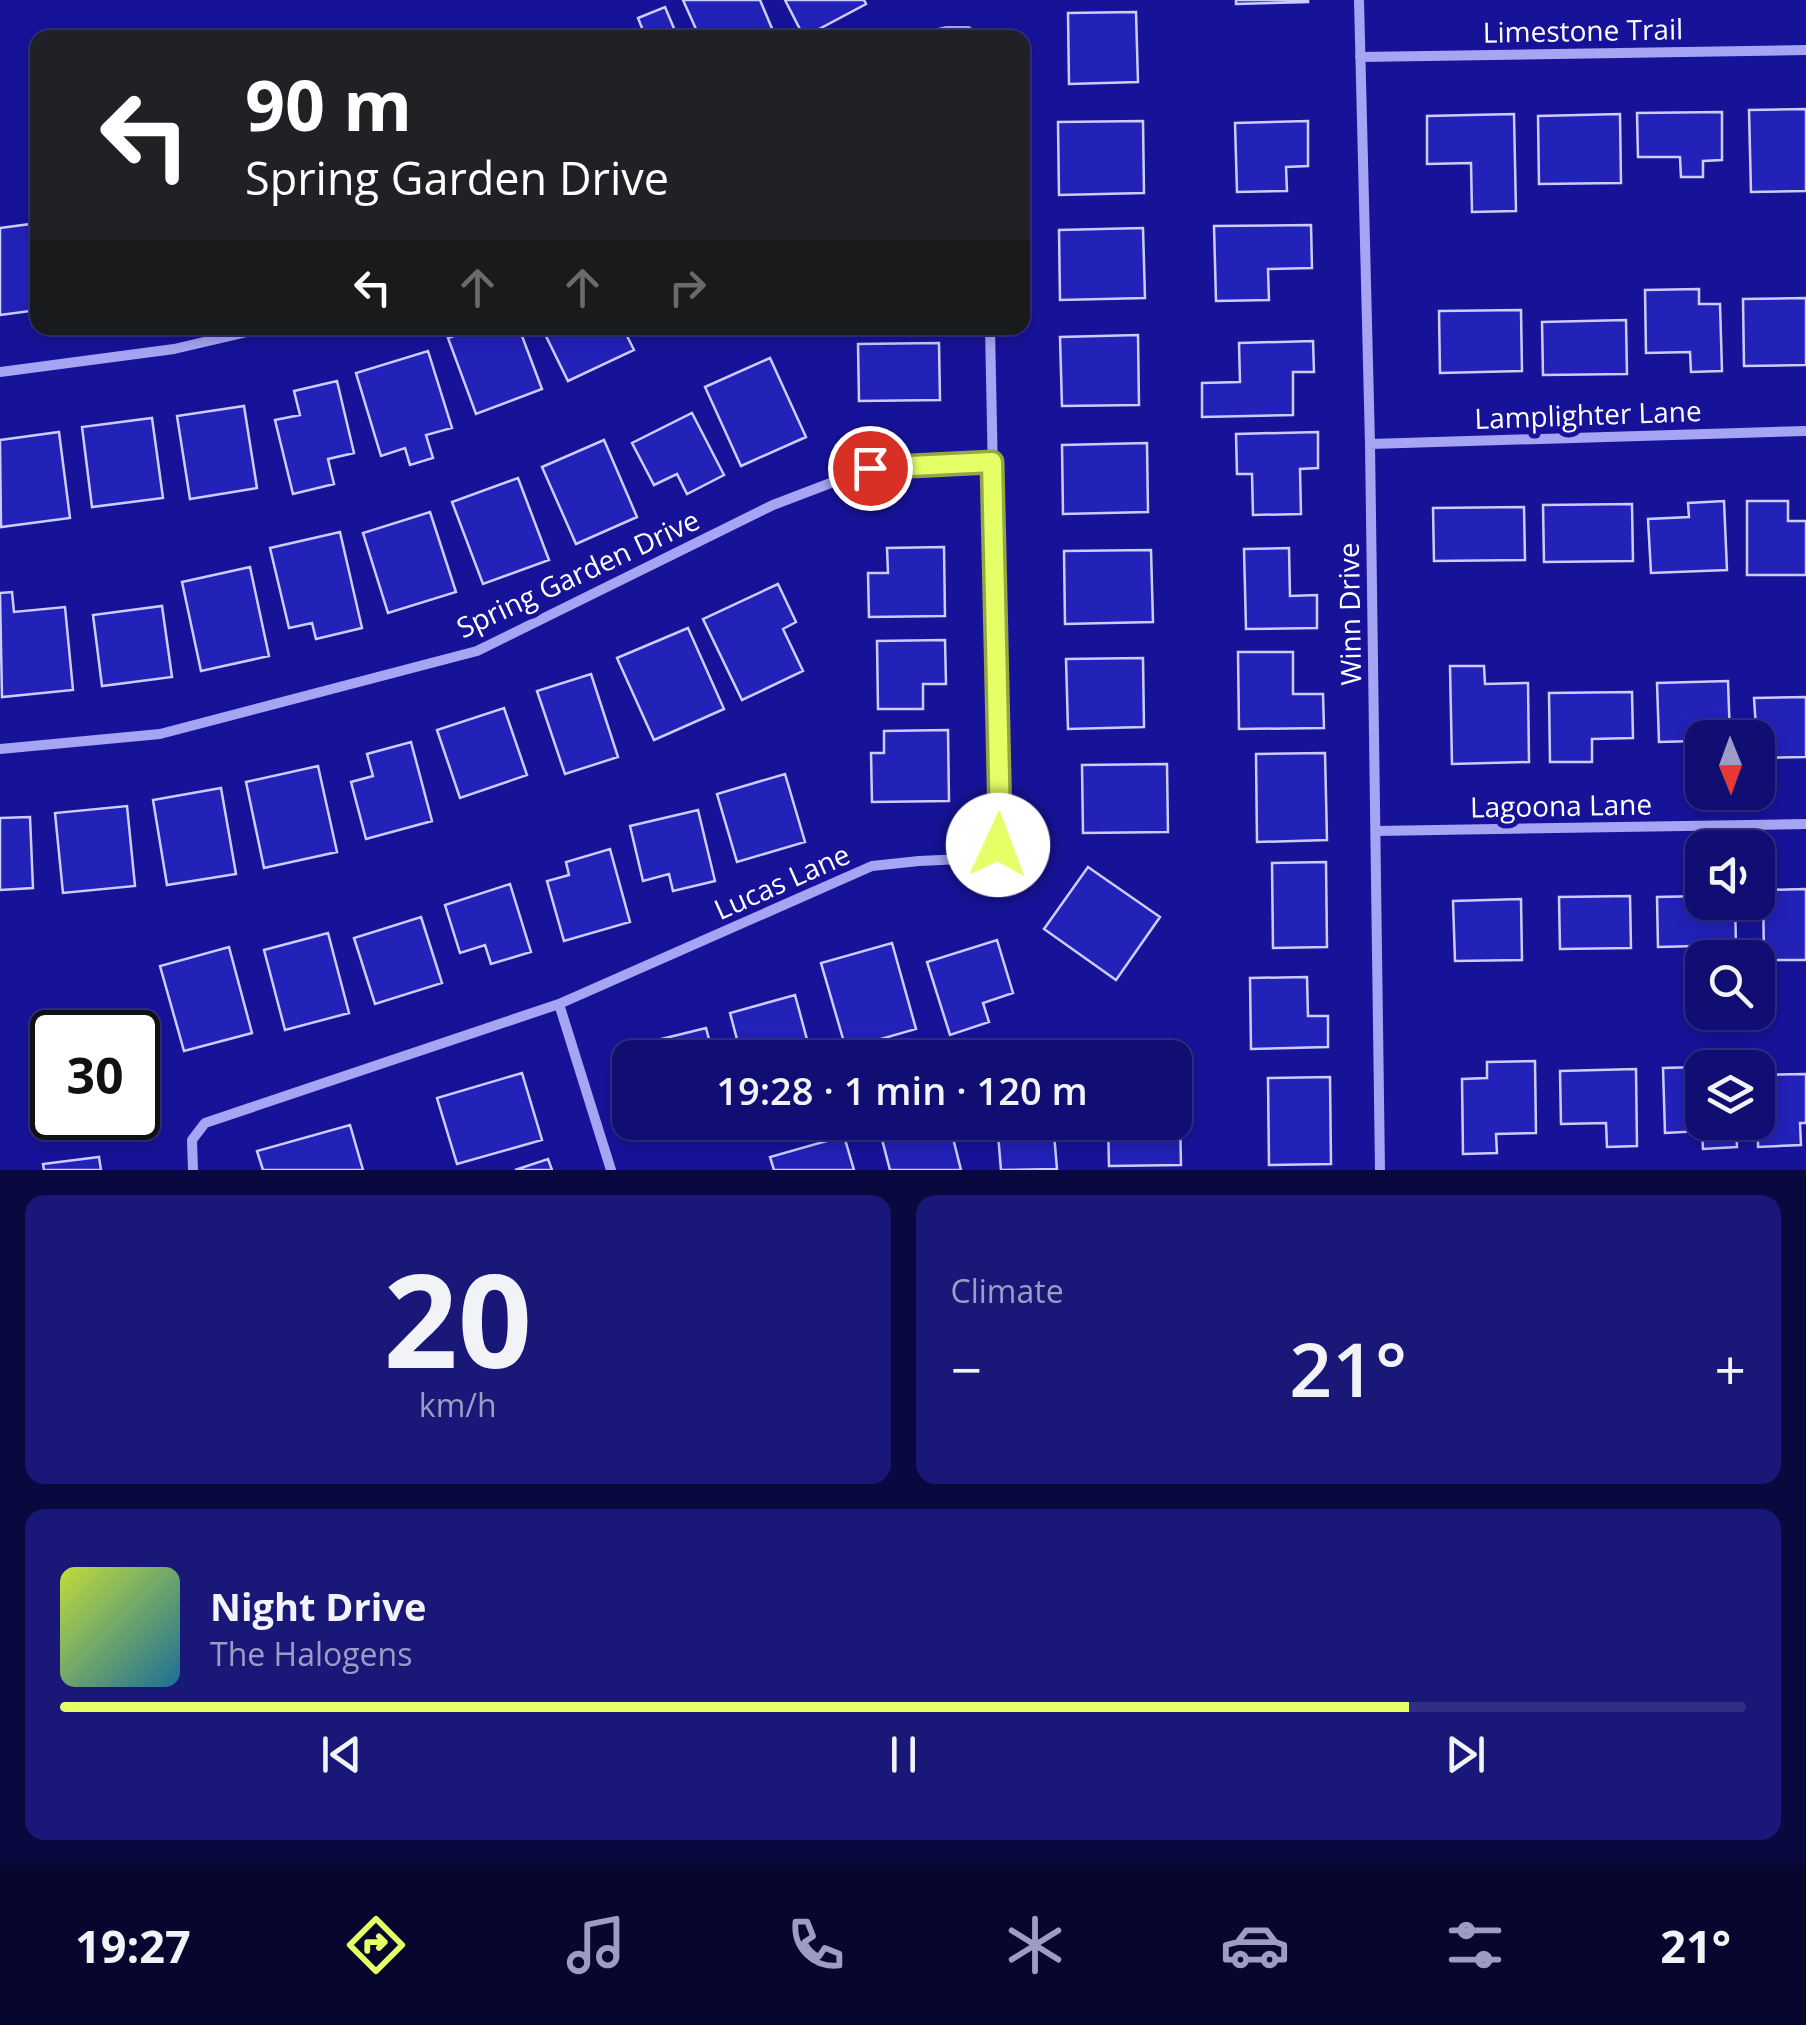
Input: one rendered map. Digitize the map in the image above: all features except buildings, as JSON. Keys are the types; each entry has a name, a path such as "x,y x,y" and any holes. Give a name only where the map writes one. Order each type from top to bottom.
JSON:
{"street":[{"name":"Winn Drive","path":"1359,0 1370,444 1380,1170"},
{"name":"Limestone Trail","path":"1360,57 1806,50"},
{"path":"0,372 174,348 232,335"},
{"name":"Lucas Lane","path":"193,1170 192,1140 205,1122 558,1004 872,866 985,858 998,845 990,335"},
{"name":"Lamplighter Lane","path":"1370,444 1806,432"},
{"name":"Spring Garden Drive","path":"0,749 160,734 478,651 773,505 870,468 992,462"},
{"name":"Lagoona Lane","path":"1376,831 1806,824"},
{"path":"558,1004 611,1170"}],"route":[{"path":"870,468 992,462 998,845"}]}
